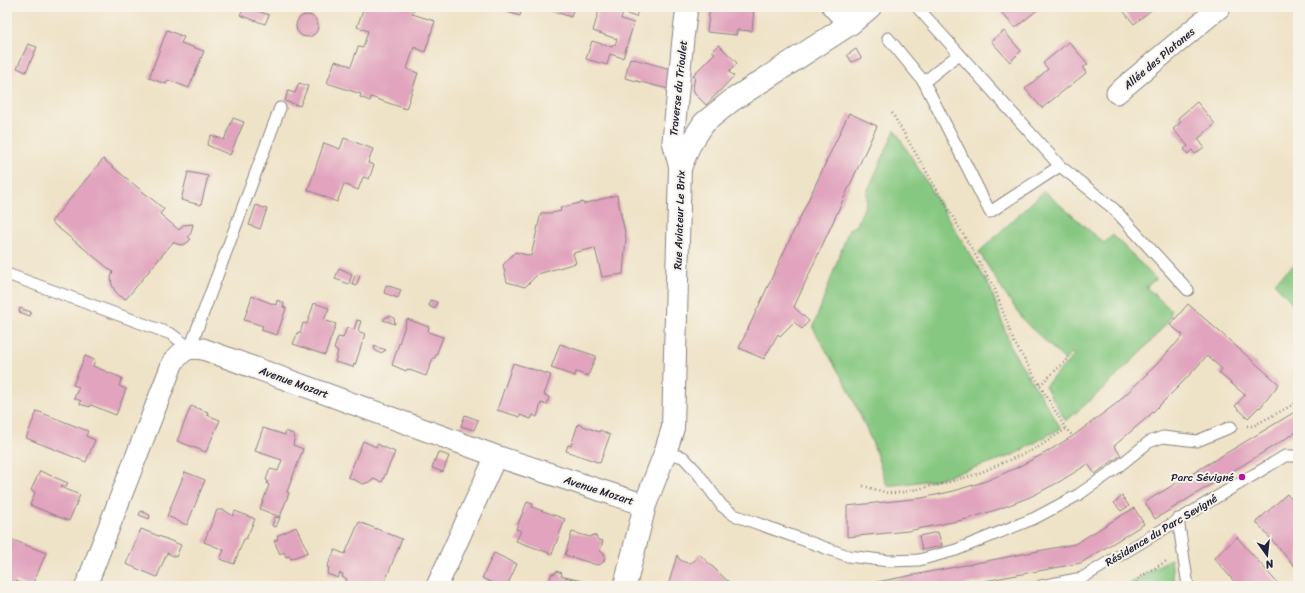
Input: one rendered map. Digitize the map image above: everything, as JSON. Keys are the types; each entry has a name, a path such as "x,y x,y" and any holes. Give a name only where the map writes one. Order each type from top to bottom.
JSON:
{"main road":[{"name":"Rue Aviateur Le Brix","path":"625,586 645,506 665,453 672,428 680,168 689,146 704,123 731,101 850,24 870,7"},
{"name":"Rue Aviateur Le Brix","path":"641,586 660,502 665,453"}],"street":[{"name":"Traverse du Trioulet","path":"680,168 673,141 682,39 688,7"},
{"path":"833,7 850,24"},
{"name":"Allée des Platanes","path":"1117,93 1220,7"},
{"path":"86,586 173,362 180,354 190,348"},
{"name":"Avenue Mozart","path":"190,348 203,349 496,456 645,506"},
{"path":"437,586 496,456"}],"lane":[{"path":"917,7 1060,166 1114,209 1188,290"},
{"path":"888,38 924,82 990,212 1060,166"},
{"path":"924,82 959,54"},
{"path":"7,274 171,334 190,348 280,108"},
{"path":"665,453 683,457 697,472 722,506 734,514 848,556 889,561 919,560 956,550 1035,518 1084,491 1114,470 1149,442 1163,437 1197,441 1231,427"},
{"name":"Résidence du Parc Sevigné","path":"1041,586 1082,578 1285,456 1298,456"},
{"path":"1178,519 1188,586"}],"path":[{"path":"892,113 994,287 1014,342 1066,429 1073,436"},
{"path":"1040,386 1069,358 1068,357"},
{"path":"1231,427 1253,426 1298,402"},
{"path":"863,486 888,493 898,493 946,483 977,474 1037,448 1066,429"},
{"path":"1134,586 1140,576 1168,560 1183,556"},
{"path":"1216,586 1228,586"}],"shaded area":[{"path":"7,64 17,68 7,92"}],"green space":[{"path":"895,130 990,287 1011,348 1061,428 1013,455 980,466 934,480 887,486 873,444 848,388 813,328 849,229 857,225 867,200 867,192"},
{"path":"1044,191 1104,243 1113,235 1156,279 1146,287 1171,310 1170,318 1166,324 1142,350 1106,386 1066,421 1045,386 1074,355 1071,353 1065,360 1026,323 1005,294 979,252"},
{"path":"1298,261 1298,309 1274,283"},
{"path":"1171,559 1174,586 1125,586 1168,560"}],"building":[{"path":"244,7 269,15 265,24 240,15"},
{"path":"364,7 409,7 414,9 412,14 435,21 425,52 414,47 407,69 418,73 406,109 371,97 370,101 360,97 361,94 327,83 335,61 351,66 358,47 363,48 368,31 357,27"},
{"path":"492,7 522,7 520,16"},
{"path":"540,7 574,7 571,17"},
{"path":"600,7 639,7 636,17 623,13 621,19 634,23 623,58 610,54 607,65 586,59 592,41 612,47 615,45 617,39 593,31"},
{"path":"710,7 754,7 752,31 737,30 736,35 707,32"},
{"path":"997,7 1041,7 1015,28"},
{"path":"1120,7 1155,7 1134,24"},
{"path":"307,15 311,16 317,22 317,30 311,36 307,37 303,36 297,30 296,26 297,22 303,16"},
{"path":"167,30 184,37 181,43 204,51 189,88 168,80 166,84 149,78"},
{"path":"1004,31 1021,51 1010,62 991,41"},
{"path":"1069,42 1088,64 1083,68 1086,73 1042,108 1025,89 1048,69 1043,63"},
{"path":"28,44 37,47 26,72 17,68"},
{"path":"719,45 737,63 729,72 734,76 706,105 695,94 693,88 695,77 693,75 715,53 712,51"},
{"path":"856,49 861,58 852,62 847,55"},
{"path":"630,58 671,69 668,89 625,78"},
{"path":"299,83 308,86 300,106 285,101 288,91 295,93"},
{"path":"1197,102 1215,124 1198,139 1204,147 1195,154 1192,150 1188,154 1184,149 1188,146 1173,129 1181,122 1178,118"},
{"path":"849,113 877,126 794,307 809,321 802,329 794,322 780,336 778,334 764,359 739,348"},
{"path":"233,118 244,122 230,155 207,145 211,135 224,140"},
{"path":"344,138 373,149 368,163 374,165 369,179 363,177 358,190 344,184 337,202 308,190 324,143 340,149"},
{"path":"103,159 164,209 160,214 179,230 183,225 193,224 191,233 188,237 191,239 182,245 173,242 126,299 115,291 112,285 111,277 113,272 51,222"},
{"path":"188,172 208,176 201,205 181,200"},
{"path":"617,195 626,238 623,274 602,277 595,248 573,253 576,263 538,274 525,287 507,282 503,265 515,252 531,256 541,213 561,211 560,208 583,202 583,204"},
{"path":"256,205 267,209 260,229 249,225"},
{"path":"339,268 352,274 349,284 335,279"},
{"path":"355,275 360,276 356,286 352,284"},
{"path":"386,285 401,290 398,298 384,293"},
{"path":"252,296 276,305 277,300 284,303 283,307 286,308 277,335 261,330 263,326 244,320"},
{"path":"430,300 437,302 435,309 429,306"},
{"path":"314,303 329,308 324,320 336,324 325,355 293,344 298,332 300,333 303,323 307,324"},
{"path":"1188,304 1279,384 1260,408 1259,407 1248,418 1235,406 1245,395 1219,373 1222,369 1207,356 1150,415 1114,446 1121,455 1095,474 1088,464 1059,482 1030,497 967,519 908,531 847,537 847,506 922,498 954,491 986,481 1016,468 1073,436 1117,403 1174,346 1183,335 1170,325"},
{"path":"20,308 31,312 30,316 19,312"},
{"path":"390,316 394,318 395,324 383,320"},
{"path":"407,319 429,327 428,332 443,337 426,376 407,369 406,371 392,365"},
{"path":"357,320 361,321 358,331 365,334 355,365 354,364 353,367 335,362 338,351 334,349 338,337 343,338 347,327 354,330"},
{"path":"560,344 596,356 588,376 576,372 575,376 551,368"},
{"path":"374,346 386,350 379,353 375,350"},
{"path":"85,356 95,360 93,366 122,378 119,386 126,389 116,415 91,405 90,407 80,404 81,401 74,398 79,387 73,385"},
{"path":"513,363 551,375 544,395 549,397 547,405 541,403 537,417 533,415 531,419 497,410"},
{"path":"191,406 208,412 207,415 220,420 206,452 177,441"},
{"path":"1298,410 1298,431 1155,519 1145,502"},
{"path":"37,411 88,431 86,436 95,440 86,462 26,438"},
{"path":"465,415 478,420 474,430 461,426"},
{"path":"578,424 599,432 600,430 610,435 600,463 566,451 568,445 571,446"},
{"path":"263,428 285,435 286,431 295,435 293,445 303,449 287,492 289,493 280,517 260,509 269,485 267,484 268,481 266,480 270,469 278,471 282,460 255,451"},
{"path":"363,441 376,447 377,444 395,452 382,482 373,479 372,481 363,484 348,477"},
{"path":"438,452 449,456 443,472 432,468"},
{"path":"40,471 68,483 66,486 62,485 61,487 80,495 69,521 30,505 35,492 31,490"},
{"path":"185,472 205,480 187,525 167,516"},
{"path":"1287,494 1298,507 1298,570 1256,522"},
{"path":"1122,496 1129,506 1121,511 1114,503"},
{"path":"527,502 533,504 532,507 565,519 552,554 516,541 521,531 516,529"},
{"path":"1134,508 1144,524 1081,563 958,586 856,586 1075,544"},
{"path":"217,510 224,510 233,516 235,511 255,519 246,539 244,539 234,564 220,559 224,550 204,542"},
{"path":"141,511 150,515 149,519 139,515"},
{"path":"275,517 280,518 276,527 272,526"},
{"path":"359,522 402,539 383,586 344,586 347,579 342,577 343,574 340,573 338,578 327,574 329,568 327,567 335,550 345,554"},
{"path":"296,527 308,552 291,559 289,556 286,557 284,552 280,554 274,541 278,539 277,536"},
{"path":"141,529 181,545 176,557 167,553 157,577 126,564"},
{"path":"572,532 590,537 593,535 596,536 598,540 603,541 600,551 604,553 605,557 601,564 597,565 565,555"},
{"path":"938,532 942,546 922,550 919,536"},
{"path":"1237,537 1280,586 1238,586 1214,558"},
{"path":"8,538 46,553 32,586 16,581 13,586 7,586"},
{"path":"494,553 517,564 507,586 499,586 482,578"},
{"path":"699,554 733,586 668,586 677,555 679,559 689,563 694,561"},
{"path":"556,571 562,573 561,576 581,581 579,586 548,586 552,573 555,574"},
{"path":"337,583 344,586 336,586"}],"place":[{"name":"Parc Sévigné","path":"1242,477"}]}
